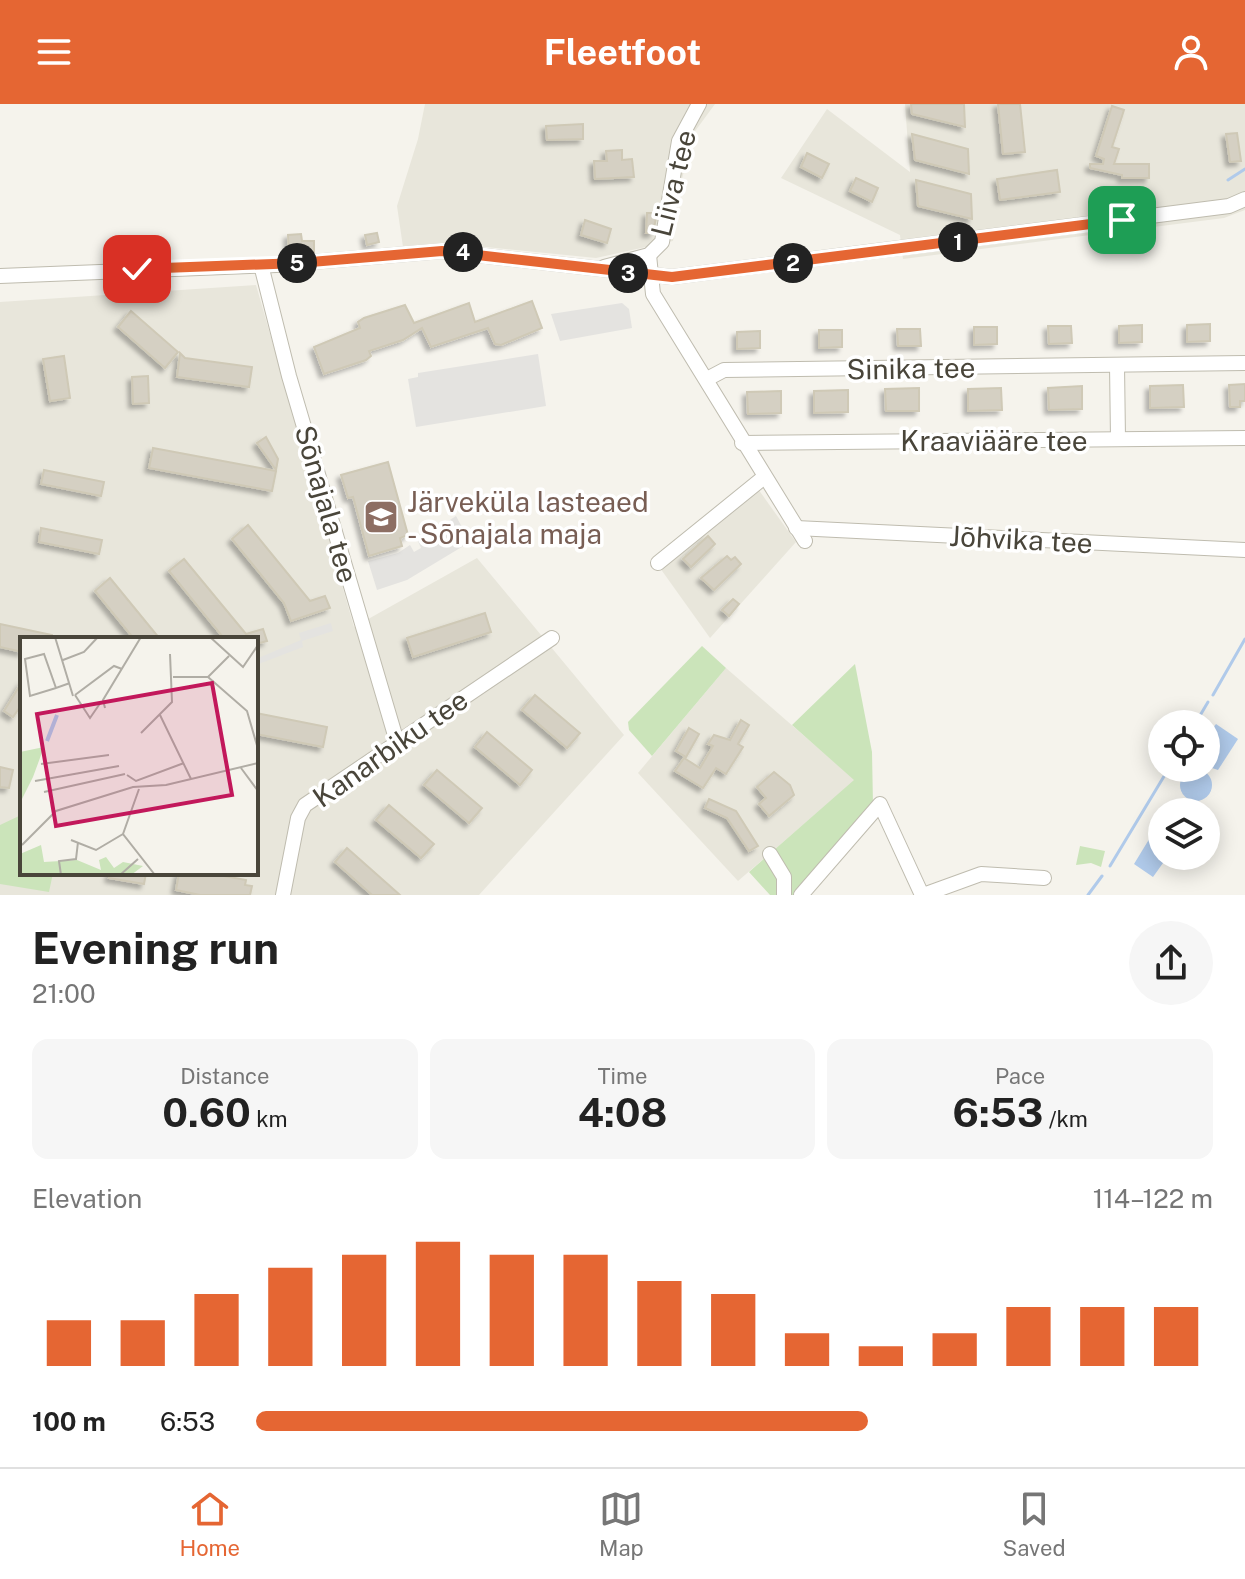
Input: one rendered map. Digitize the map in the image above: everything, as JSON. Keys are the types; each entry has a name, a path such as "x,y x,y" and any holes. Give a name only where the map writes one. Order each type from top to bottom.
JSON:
{"street":[{"name":"Liiva tee","path":"596,269 649,255 662,242 679,141 699,104"},
{"path":"0,276 261,265 442,251 651,277 710,274 1229,206 1245,199"},
{"path":"649,255 653,294 707,379 763,478 805,541"},
{"name":"Sõnajala tee","path":"261,265 289,376 397,742"},
{"name":"Sinika tee","path":"707,379 724,370 1245,363"},
{"path":"1117,365 1118,439"},
{"name":"Kraaviääre tee","path":"742,443 1245,438"},
{"path":"658,563 763,478"},
{"name":"Jõhvika tee","path":"796,528 1245,550"},
{"name":"Kanarbiku tee","path":"283,895 298,818 305,805 552,638"},
{"path":"801,895 880,804 923,895 981,874 1044,878"},
{"path":"770,854 784,877 784,895"}],"shaded area":[{"path":"425,104 715,104 693,134 682,179 673,241 596,258 476,246 403,247 397,206 418,139"},
{"path":"905,104 1245,104 1245,210 1224,218 903,259 900,235 781,178 827,109 910,172"},
{"path":"256,285 354,627 477,558 624,735 479,895 0,895 0,302"},
{"path":"622,303 629,309 632,328 560,341 551,314"},
{"path":"538,354 546,406 416,427 408,379 418,377 418,373"},
{"path":"758,489 796,542 710,638 660,568"},
{"path":"456,516 470,542 407,580 377,590 368,561 398,553 410,545 414,552 421,548 418,541"},
{"path":"331,623 333,631 302,641 303,647 258,664 258,658 301,640 299,633"},
{"path":"726,668 855,780 738,881 638,773"}],"green space":[{"path":"702,646 726,668 652,756 629,730 628,722"},
{"path":"855,664 872,752 873,805 793,895 770,895 749,872 854,780 792,725"},
{"path":"20,816 20,875 53,875 49,892 0,884 0,825"},
{"path":"1080,846 1105,851 1101,867 1091,863 1076,865"}],"water":[{"path":"1220,727 1238,739 1220,767"},
{"path":"1180,782 1212,782 1211,791 1204,798 1188,798 1181,791"},
{"path":"1148,841 1148,870 1158,870 1153,877 1134,864"}],"building":[{"path":"911,104 964,104 965,127 912,114"},
{"path":"998,104 1020,104 1025,152 1003,154"},
{"path":"1112,106 1124,110 1112,147 1119,149 1114,164 1149,164 1149,178 1122,178 1122,175 1090,168 1090,164 1103,164 1104,159 1096,156"},
{"path":"583,124 583,139 547,140 546,126"},
{"path":"1237,133 1241,161 1230,162 1226,134"},
{"path":"912,134 968,149 969,174 915,160"},
{"path":"622,150 622,160 632,159 634,177 595,179 594,161 607,161 606,151"},
{"path":"807,153 829,164 822,178 801,167"},
{"path":"1057,170 1060,192 1000,200 997,179"},
{"path":"856,178 878,188 872,202 850,191"},
{"path":"916,180 971,194 972,219 918,206"},
{"path":"647,213 657,213 653,233 646,233"},
{"path":"585,220 611,229 607,243 581,235"},
{"path":"377,233 379,242 367,245 365,235"},
{"path":"301,234 302,241 314,241 314,252 289,254 288,235"},
{"path":"532,301 542,328 501,345 495,344 488,328 431,347 422,328 403,340 369,351 371,356 366,360 324,374 314,347 360,328 358,322 364,318 405,305 414,323 469,303 475,322"},
{"path":"131,311 178,352 165,368 118,327"},
{"path":"1210,324 1210,341 1187,342 1187,325"},
{"path":"1142,325 1142,342 1119,343 1119,326"},
{"path":"1048,326 1071,326 1072,343 1049,344"},
{"path":"974,327 997,327 997,344 974,345"},
{"path":"897,329 920,329 921,346 898,346"},
{"path":"819,330 842,330 842,347 819,348"},
{"path":"760,331 760,348 737,349 737,332"},
{"path":"180,353 185,358 252,367 249,387 177,377"},
{"path":"64,356 70,398 50,401 43,359"},
{"path":"148,376 149,403 133,404 132,377"},
{"path":"1245,384 1245,401 1240,401 1240,407 1230,407 1229,385"},
{"path":"1183,385 1184,407 1150,408 1150,386"},
{"path":"1082,386 1082,409 1049,410 1048,388"},
{"path":"919,388 919,411 886,411 885,389"},
{"path":"1001,388 1002,410 968,411 968,389"},
{"path":"848,390 848,412 814,413 814,391"},
{"path":"781,391 781,413 748,414 747,392"},
{"path":"266,437 278,459 276,470 257,443"},
{"path":"153,448 276,471 272,491 149,468"},
{"name":"Järveküla lasteaed - Sõnajala maja","path":"388,462 408,535 400,538 402,546 369,556 353,497 348,498 341,475"},
{"path":"44,470 104,482 101,496 41,484"},
{"path":"248,525 310,601 325,596 330,608 291,621 284,603 232,539"},
{"path":"41,528 102,540 99,554 39,542"},
{"path":"708,536 715,544 691,567 683,559"},
{"path":"727,556 731,560 735,557 741,564 714,590 701,578"},
{"path":"184,559 246,634 263,629 267,641 258,643 258,637 222,636 169,571"},
{"path":"110,578 158,637 132,637 95,591"},
{"path":"733,599 739,604 729,616 722,610"},
{"path":"485,613 491,632 413,657 407,638"},
{"path":"0,624 52,635 20,637 20,652 0,647"},
{"path":"20,685 20,707 13,717 4,711"},
{"path":"535,695 580,733 567,748 522,710"},
{"path":"258,713 327,727 323,747 258,734"},
{"path":"741,720 749,725 738,744 743,747 726,774 716,768 703,788 675,771 684,758 700,768 713,746 708,744 714,735 730,740"},
{"path":"689,728 699,734 686,757 676,751"},
{"path":"487,732 532,770 520,785 475,747"},
{"path":"0,767 13,770 9,788 0,787"},
{"path":"437,770 482,808 469,823 424,785"},
{"path":"774,772 790,785 794,795 769,816 759,804 766,798 757,787"},
{"path":"709,799 736,811 758,846 749,851 727,818 705,808"},
{"path":"389,805 434,844 421,858 376,820"},
{"path":"347,848 400,895 372,895 335,862"},
{"path":"110,875 146,875 144,884 109,878"},
{"path":"179,875 219,875 246,880 245,885 252,886 250,895 200,895 176,890"}],"waterway":[{"path":"1228,180 1245,169"},
{"path":"1213,695 1245,639"},
{"path":"1203,710 1208,702"},
{"path":"1110,866 1161,782"},
{"path":"1088,895 1102,876"}],"place":[{"name":"Järveküla lasteaed - Sõnajala maja","path":"381,517"}],"route":[{"path":"137,269 299,263 442,251 672,277 1122,220"}]}
